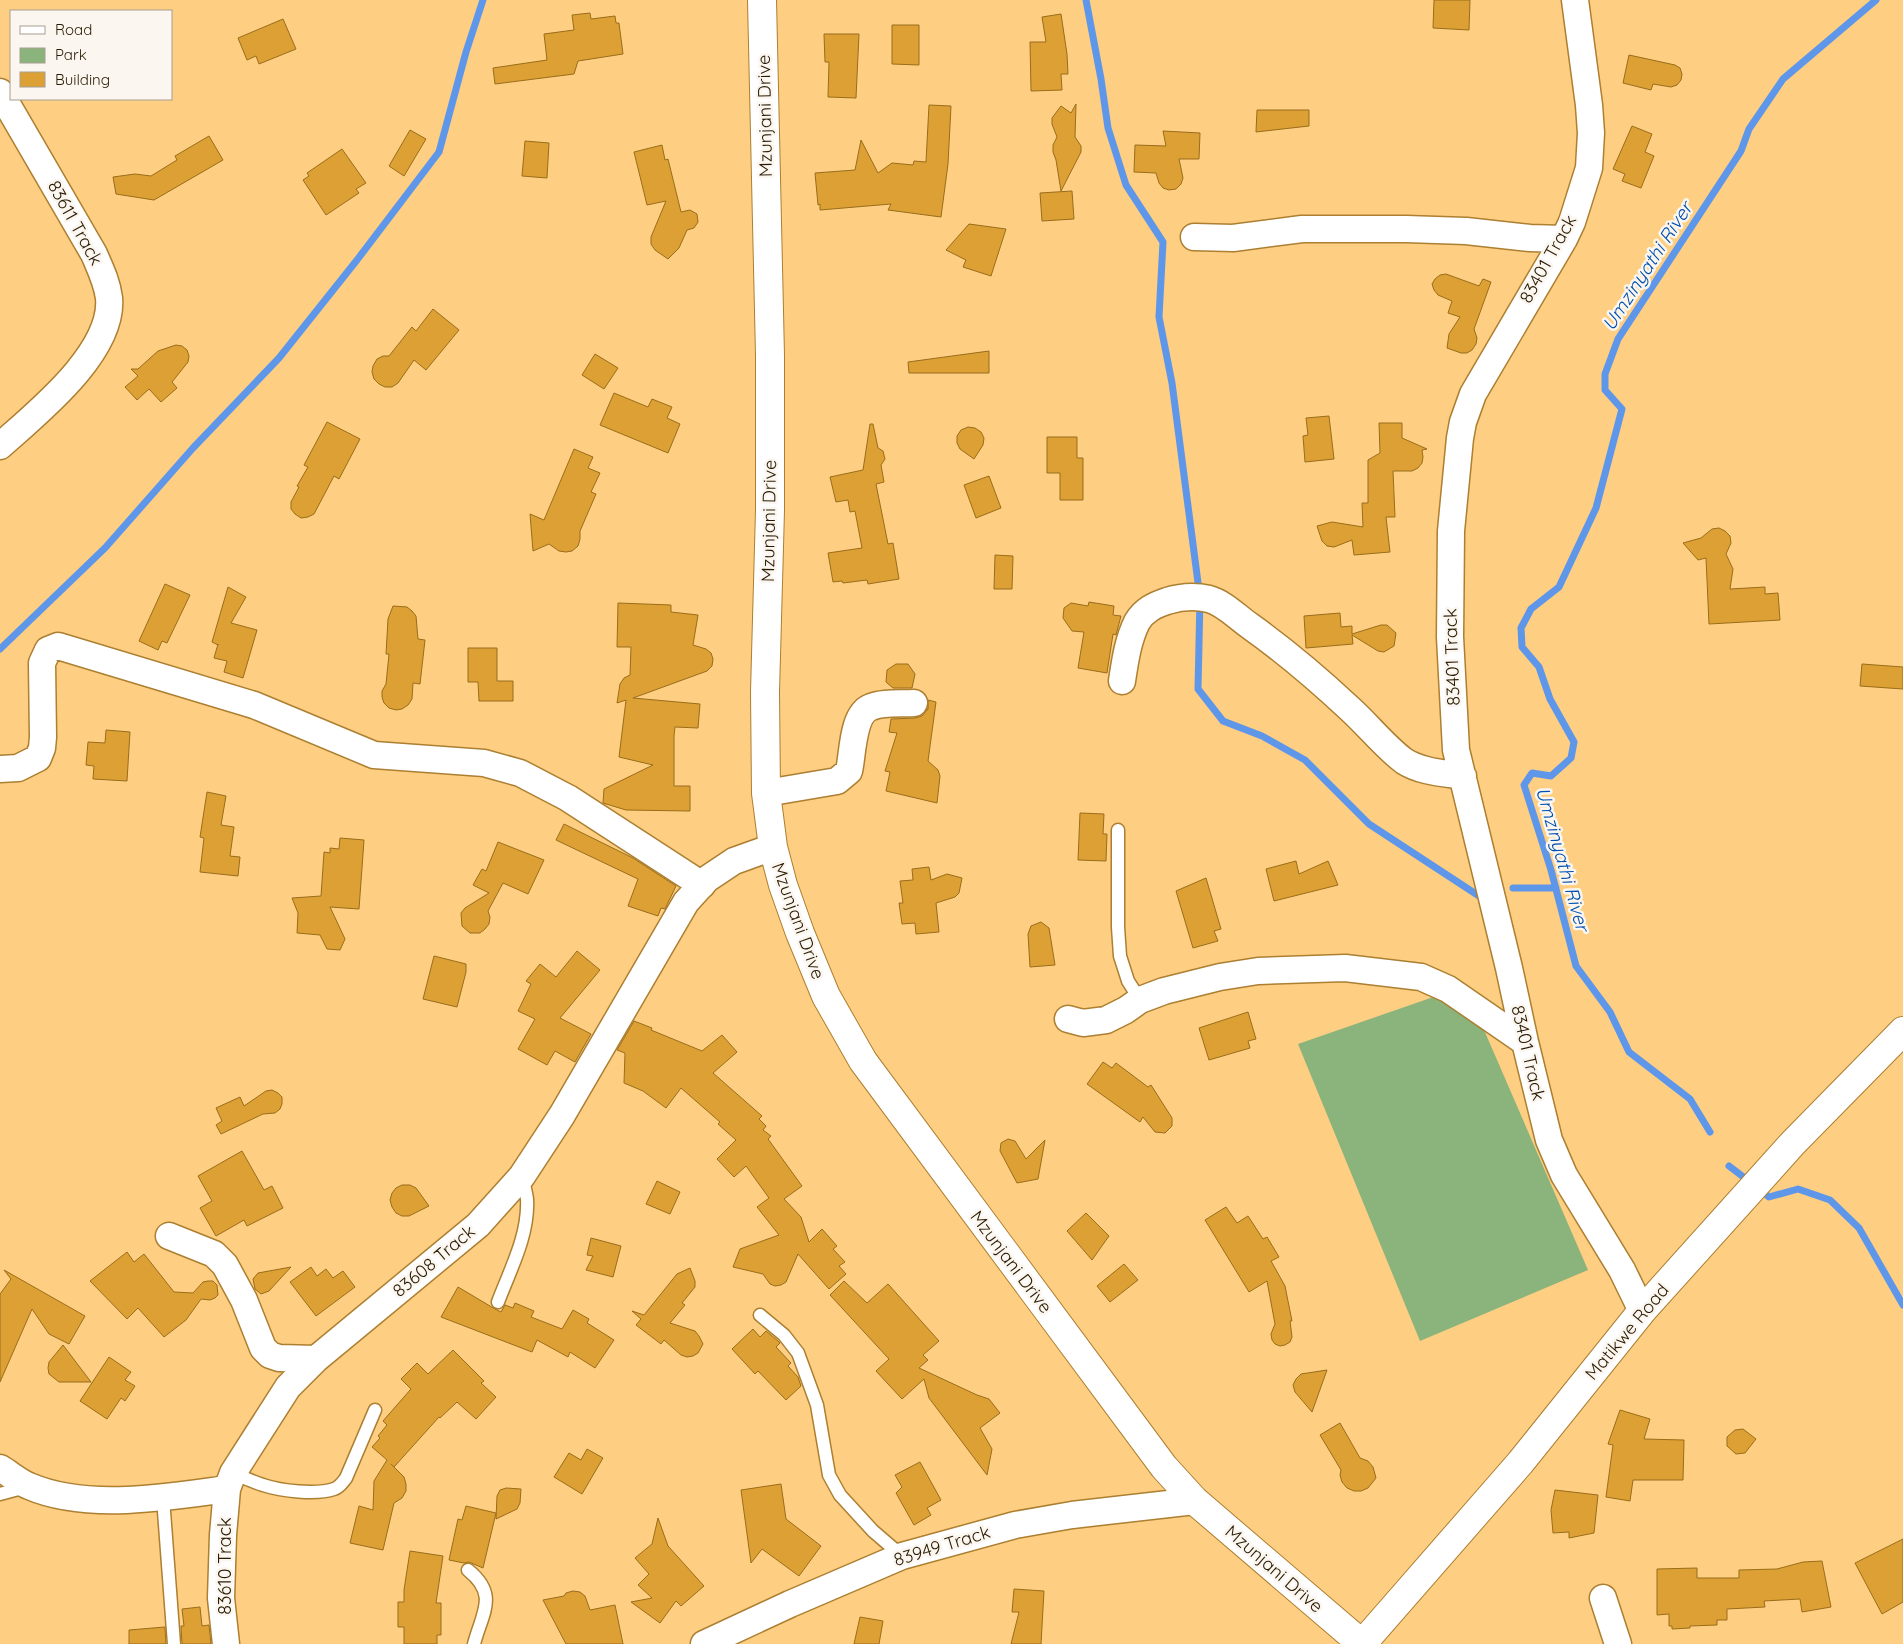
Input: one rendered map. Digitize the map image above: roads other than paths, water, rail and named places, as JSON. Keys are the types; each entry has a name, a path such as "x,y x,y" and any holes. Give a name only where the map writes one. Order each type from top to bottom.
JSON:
{"main road":[{"name":"Mzunjani Drive","path":"762,0 770,356 770,510 765,692 766,793 772,846 783,885 822,987 863,1061 1164,1467 1195,1501 1362,1644"},
{"name":"Matikwe Road","path":"1362,1644 1520,1463 1642,1311 1793,1143 1903,1031"}],"street":[{"name":"83401 Track","path":"1575,0 1589,105 1589,168 1572,222 1473,394 1463,422 1451,531 1450,638 1456,750 1549,1140 1564,1175 1622,1270 1642,1311"},
{"name":"83611 Track","path":"0,92 94,254 103,274 109,298 107,317 102,335 88,359 47,404 0,446"},
{"path":"1194,237 1233,238 1302,229 1406,229 1466,231 1530,238 1564,238"},
{"path":"1122,681 1132,636 1138,621 1147,610 1177,598 1208,599 1222,605 1288,653 1405,762 1423,769 1463,776"},
{"path":"0,769 18,768 38,758 42,748 43,737 42,663 48,650 58,646 254,705 374,755 484,763 520,773 568,798 702,885"},
{"path":"766,793 837,780 849,771 857,723 862,713 870,707 914,704"},
{"name":"83608 Track","path":"230,1481 288,1387 316,1359 478,1224 522,1176 562,1115 686,902 702,885 734,861 772,846"},
{"path":"1068,1019 1083,1024 1106,1020 1126,1010 1140,1000 1164,991 1230,975 1258,971 1345,968 1421,977 1448,989 1525,1042"},
{"path":"169,1236 214,1254 225,1265 244,1300 263,1348 270,1355 279,1358 316,1359"},
{"path":"0,1468 28,1486 79,1499 163,1498 230,1481"},
{"name":"83610 Track","path":"226,1644 221,1598 223,1535 230,1481"},
{"name":"83949 Track","path":"704,1644 790,1604 902,1556 1015,1525 1072,1515 1195,1501"},
{"path":"1602,1598 1618,1644"}],"lane":[{"path":"1118,830 1118,927 1120,956 1128,981 1140,1000"},
{"path":"498,1302 518,1251 526,1220 527,1199 522,1176"},
{"path":"760,1315 784,1335 798,1353 808,1375 818,1404 829,1475 840,1495 874,1531 902,1556"},
{"path":"230,1481 263,1485 282,1490 309,1491 332,1489 340,1486 346,1478 375,1410"},
{"path":"0,1494 28,1486"},
{"path":"163,1498 174,1644"},
{"path":"468,1570 479,1579 486,1591 486,1604 474,1644"}],"waterway":[{"path":"0,649 105,548 193,448 279,358 439,152 466,52 483,0"},
{"path":"1086,0 1108,128 1126,185 1163,242 1159,317 1172,383 1200,598 1198,689 1223,721 1262,736 1305,760 1369,824 1479,896"},
{"name":"Umzinyathi River","path":"1710,1132 1690,1099 1629,1052 1610,1012 1576,966 1551,870 1524,785 1532,773 1551,776 1571,758 1574,742 1550,699 1539,667 1522,647 1521,628 1531,609 1559,587 1596,508 1622,409 1605,390 1605,374 1618,339 1741,151 1749,129 1783,79 1876,0"},
{"path":"1513,888 1556,888"},
{"path":"1729,1166 1750,1182"},
{"path":"1759,1189 1769,1197 1798,1189 1830,1200 1859,1228 1903,1305"}]}
